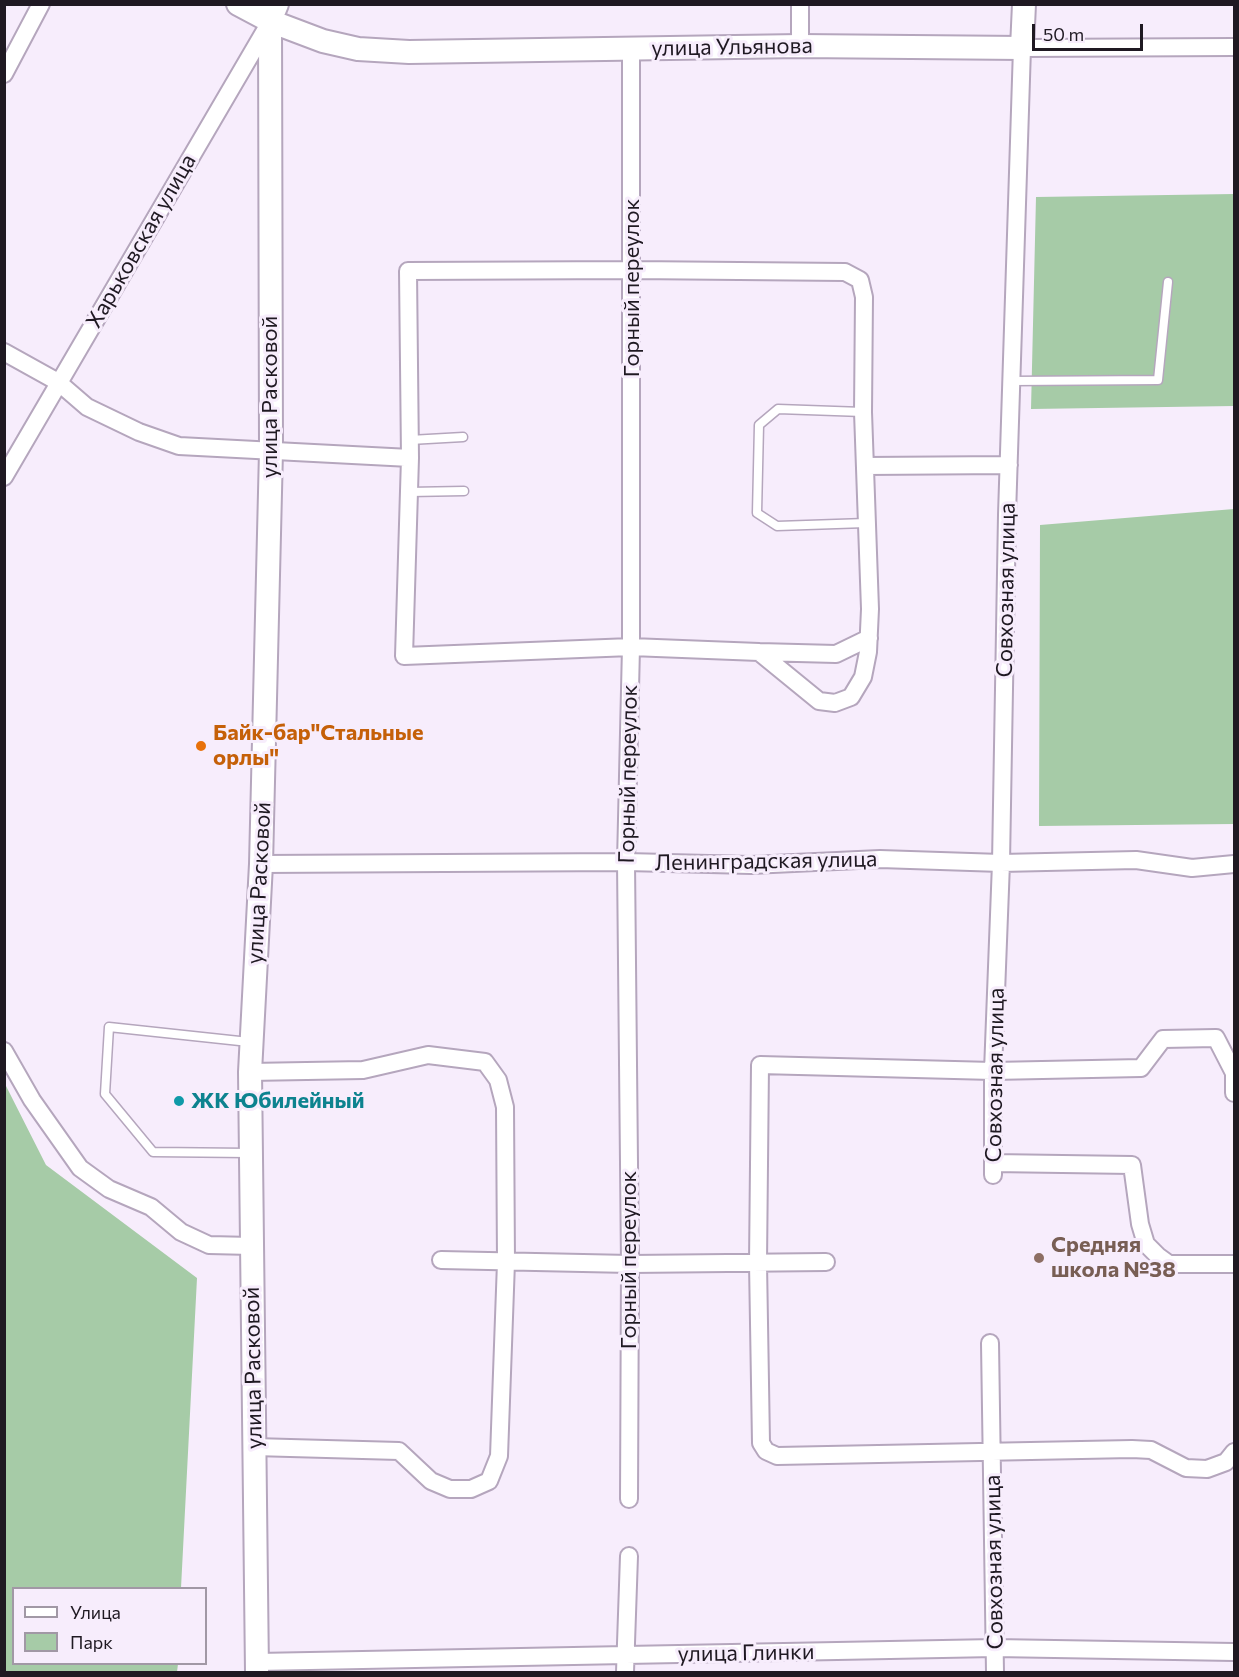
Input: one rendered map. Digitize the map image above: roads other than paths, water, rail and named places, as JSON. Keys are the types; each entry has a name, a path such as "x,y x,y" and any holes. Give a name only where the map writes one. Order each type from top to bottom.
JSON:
{"street":[{"path":"4,74 41,4"},
{"name":"улица Ульянова","path":"238,4 274,13 323,41 358,49 409,51 800,46 1234,47"},
{"path":"800,4 800,46"},
{"name":"Совхозная улица","path":"1024,4 1011,381 1001,863 993,1071 993,1169 1132,1166 1140,1224 1146,1244 1169,1264 1234,1264"},
{"name":"Харьковская улица","path":"4,477 274,13"},
{"name":"улица Расковой","path":"257,1667 250,1072 261,864 271,451 274,13"},
{"name":"Горный переулок","path":"629,1499 630,1264 626,862 631,647 633,270 631,49"},
{"path":"759,652 819,701 835,703 851,697 863,677 869,638 863,412 864,297 860,280 845,272 408,271 410,458 404,656 631,647 836,654 869,638"},
{"path":"4,352 58,382 87,407 139,432 179,446 410,458"},
{"path":"865,466 1009,465"},
{"name":"Ленинградская улица","path":"261,864 626,862 751,866 880,859 1001,863 1136,860 1192,868 1234,864"},
{"path":"1234,1093 1234,1072 1216,1038 1163,1039 1141,1068 993,1071 760,1065 758,1263 761,1443 766,1451 777,1456 992,1450 1151,1450 1186,1468 1207,1469 1226,1462 1234,1452"},
{"path":"4,1051 32,1100 80,1168 109,1189 151,1208 181,1232 209,1245 252,1246"},
{"path":"250,1072 363,1070 428,1055 485,1062 498,1080 505,1107 506,1262 500,1456 489,1482 471,1489 450,1490 430,1481 399,1452 254,1447"},
{"path":"441,1260 630,1264 826,1263"},
{"name":"Совхозная улица","path":"990,1343 995,1672"},
{"path":"625,1672 629,1556"},
{"name":"улица Глинки","path":"257,1667 625,1655 995,1648 1234,1652"}],"lane":[{"path":"1011,381 1158,380 1168,282"},
{"path":"863,412 778,409 759,424 757,513 777,526 866,523"},
{"path":"410,440 463,438"},
{"path":"409,492 464,490"},
{"path":"250,1153 153,1152 105,1094 109,1027 251,1042"}],"place":[{"name":"Байк-бар\"Стальные орлы\"","path":"201,746"},
{"name":"ЖК Юбилейный","path":"179,1101"},
{"name":"Средняя школа №38","path":"1039,1258"}]}
